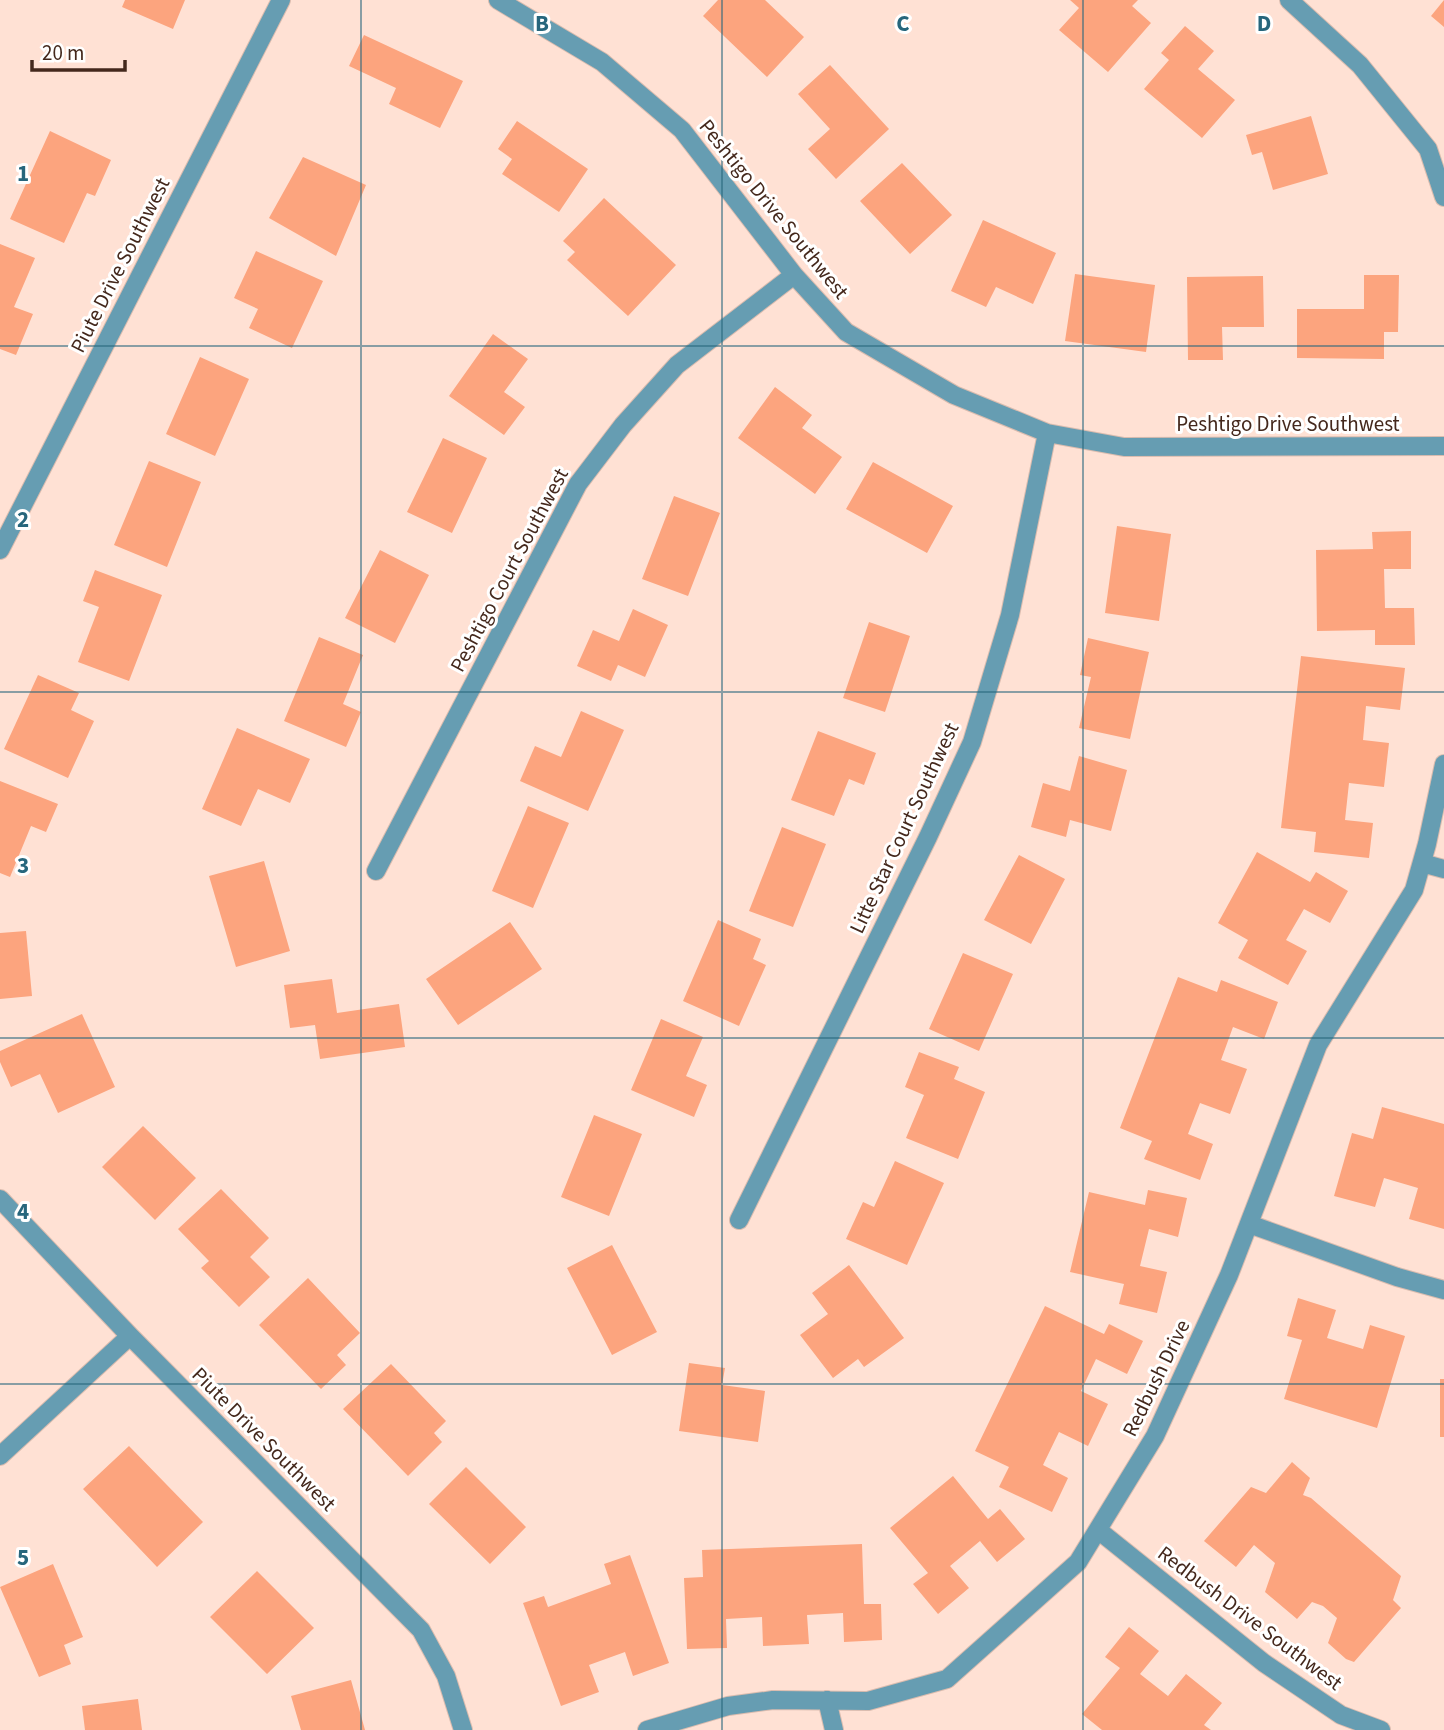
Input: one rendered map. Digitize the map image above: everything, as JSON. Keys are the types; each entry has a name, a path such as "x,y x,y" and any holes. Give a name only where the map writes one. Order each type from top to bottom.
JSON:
{"street":[{"name":"Piute Drive Southwest","path":"0,550 281,0"},
{"name":"Peshtigo Drive Southwest","path":"498,0 602,61 682,130 794,275 846,332 954,395 1047,433 1124,447 1444,446"},
{"path":"1289,0 1360,65 1428,149 1444,197"},
{"name":"Peshtigo Court Southwest","path":"376,871 578,484 623,425 677,365 794,275"},
{"name":"Litte Star Court Southwest","path":"739,1220 928,837 972,741 1010,615 1047,433"},
{"name":"Redbush Drive","path":"647,1730 728,1706 773,1700 868,1701 947,1679 1078,1562 1155,1436 1229,1275 1318,1045 1414,890 1444,764"},
{"path":"1422,863 1444,869"},
{"name":"Piute Drive Southwest","path":"0,1199 130,1336 421,1630 446,1676 463,1730"},
{"path":"1249,1224 1397,1278 1444,1290"},
{"path":"0,1456 130,1336"},
{"name":"Redbush Drive Southwest","path":"1098,1530 1264,1663 1341,1715 1381,1730"},
{"path":"827,1700 834,1730"}],"building":[{"path":"125,0 185,0 173,29 122,7"},
{"path":"718,0 765,0 804,37 767,77 703,16"},
{"path":"1070,0 1138,0 1132,6 1151,23 1108,72 1059,30 1079,8"},
{"path":"1444,0 1444,27 1431,16"},
{"path":"1185,26 1214,51 1198,69 1235,100 1202,138 1144,89 1169,60 1161,53"},
{"path":"364,35 463,81 440,128 389,104 396,88 349,66"},
{"path":"830,65 889,129 836,179 808,149 830,129 798,94"},
{"path":"1311,116 1328,174 1273,190 1262,152 1252,155 1246,135"},
{"path":"517,121 588,169 559,212 502,174 512,159 498,149"},
{"path":"50,131 111,160 95,196 87,193 64,243 10,219"},
{"path":"303,157 366,185 336,256 269,218"},
{"path":"902,163 952,215 910,254 860,201"},
{"path":"604,198 676,265 628,316 567,260 575,252 563,241"},
{"path":"983,220 1056,253 1033,304 996,287 986,307 951,291"},
{"path":"0,244 35,258 14,307 33,314 16,355 0,349"},
{"path":"256,251 323,281 292,348 249,328 258,309 234,298"},
{"path":"1075,274 1155,285 1146,352 1065,341"},
{"path":"1364,275 1399,275 1398,332 1384,332 1384,359 1297,358 1297,309 1364,309"},
{"path":"1263,276 1264,327 1222,327 1223,360 1188,360 1187,277"},
{"path":"493,334 528,359 504,392 525,407 504,435 449,396"},
{"path":"200,357 249,379 215,456 166,434"},
{"path":"775,387 812,415 802,428 842,457 815,494 738,438"},
{"path":"443,438 487,458 452,533 407,512"},
{"path":"149,461 201,482 167,567 114,545"},
{"path":"873,462 953,506 927,553 846,509"},
{"path":"674,496 720,513 688,596 642,579"},
{"path":"1117,526 1171,534 1159,621 1105,613"},
{"path":"1411,531 1411,569 1384,569 1385,608 1414,608 1415,645 1375,645 1375,630 1317,631 1316,550 1373,549 1372,532"},
{"path":"380,550 429,575 395,643 345,618"},
{"path":"95,570 162,595 129,681 78,662 99,607 83,601"},
{"path":"633,609 668,625 645,677 618,665 611,681 577,666 593,630 619,641"},
{"path":"869,622 910,636 885,712 843,698"},
{"path":"319,637 363,655 343,704 361,712 346,747 284,721"},
{"path":"1088,638 1149,652 1130,739 1079,728 1091,677 1080,675"},
{"path":"1301,656 1405,668 1400,710 1366,706 1363,740 1389,743 1384,787 1349,783 1345,820 1373,823 1369,858 1314,852 1316,832 1281,828"},
{"path":"38,675 79,693 71,710 94,721 68,778 4,749"},
{"path":"581,711 624,730 588,811 520,781 535,746 561,757"},
{"path":"237,728 310,759 290,803 258,789 241,826 202,809"},
{"path":"818,731 876,753 864,785 849,779 834,816 791,800"},
{"path":"1079,756 1127,770 1111,831 1070,820 1066,837 1031,827 1043,783 1070,791"},
{"path":"0,781 58,804 46,832 31,826 10,877 0,873"},
{"path":"528,806 569,823 533,908 492,891"},
{"path":"782,827 826,844 793,927 749,911"},
{"path":"1257,852 1310,882 1316,872 1348,891 1330,923 1304,909 1286,940 1307,951 1288,985 1238,958 1248,940 1218,923"},
{"path":"1019,855 1065,879 1031,944 984,920"},
{"path":"264,861 290,951 236,967 209,876"},
{"path":"718,920 761,939 753,959 766,965 739,1026 683,1001"},
{"path":"510,922 542,969 458,1025 426,979"},
{"path":"26,931 32,996 0,999 0,933"},
{"path":"963,953 1013,974 979,1051 929,1029"},
{"path":"1178,977 1217,992 1221,980 1278,1002 1264,1039 1233,1027 1221,1060 1247,1069 1230,1114 1200,1103 1188,1134 1213,1144 1200,1180 1144,1159 1152,1141 1120,1128"},
{"path":"332,979 337,1013 399,1004 405,1047 320,1059 315,1025 290,1028 284,985"},
{"path":"82,1014 115,1087 58,1113 40,1074 11,1087 0,1062 0,1051"},
{"path":"661,1019 703,1037 686,1076 707,1085 694,1117 631,1090"},
{"path":"919,1052 959,1067 954,1079 985,1092 958,1159 906,1138 924,1095 905,1087"},
{"path":"1382,1107 1444,1124 1444,1229 1409,1219 1418,1188 1384,1178 1375,1207 1334,1196 1352,1133 1373,1139"},
{"path":"594,1115 642,1134 609,1216 561,1197"},
{"path":"143,1126 196,1178 155,1220 102,1167"},
{"path":"895,1161 944,1183 907,1265 846,1239 863,1202 874,1207"},
{"path":"221,1189 269,1238 250,1257 270,1277 239,1307 201,1268 209,1261 178,1229"},
{"path":"1148,1190 1187,1198 1178,1237 1149,1229 1140,1266 1167,1272 1157,1313 1119,1304 1124,1284 1070,1272 1089,1192 1145,1205"},
{"path":"612,1245 657,1332 612,1355 567,1268"},
{"path":"849,1265 904,1338 864,1367 858,1359 833,1378 800,1335 828,1314 812,1293"},
{"path":"308,1278 360,1333 337,1355 346,1365 321,1389 259,1325"},
{"path":"1298,1298 1336,1310 1327,1338 1363,1349 1370,1325 1405,1336 1377,1428 1284,1399 1302,1340 1287,1336"},
{"path":"1045,1306 1104,1334 1109,1324 1143,1341 1127,1374 1096,1359 1081,1391 1108,1404 1088,1446 1059,1432 1043,1465 1068,1478 1052,1512 999,1487 1009,1467 975,1451"},
{"path":"689,1363 725,1368 722,1385 765,1391 758,1442 679,1431"},
{"path":"391,1364 446,1421 434,1433 442,1442 408,1476 343,1409"},
{"path":"1440,1379 1444,1379 1444,1437 1440,1437"},
{"path":"129,1446 203,1522 157,1567 83,1489"},
{"path":"1292,1462 1310,1478 1303,1495 1311,1498 1401,1576 1393,1600 1401,1608 1354,1662 1346,1659 1328,1643 1337,1618 1323,1606 1312,1602 1297,1619 1265,1592 1275,1563 1254,1545 1236,1567 1204,1541 1251,1487 1266,1493"},
{"path":"466,1467 526,1527 490,1564 429,1504"},
{"path":"953,1476 988,1519 1000,1509 1025,1539 997,1562 980,1541 950,1566 969,1588 938,1614 913,1584 928,1573 890,1528"},
{"path":"862,1544 864,1604 881,1604 882,1640 844,1642 843,1613 807,1615 809,1644 763,1646 762,1617 726,1619 727,1648 687,1649 684,1578 703,1577 702,1550"},
{"path":"630,1555 669,1663 633,1676 625,1652 589,1665 599,1692 561,1706 523,1603 544,1596 548,1607 611,1584 604,1564"},
{"path":"53,1564 83,1637 64,1645 71,1664 39,1677 0,1587"},
{"path":"257,1571 314,1628 267,1674 210,1617"},
{"path":"1129,1627 1159,1651 1140,1674 1168,1696 1186,1674 1222,1703 1204,1725 1211,1730 1102,1730 1082,1714 1120,1668 1105,1657"},
{"path":"351,1680 365,1730 301,1730 291,1696"},
{"path":"138,1699 142,1730 85,1730 82,1706"}]}
